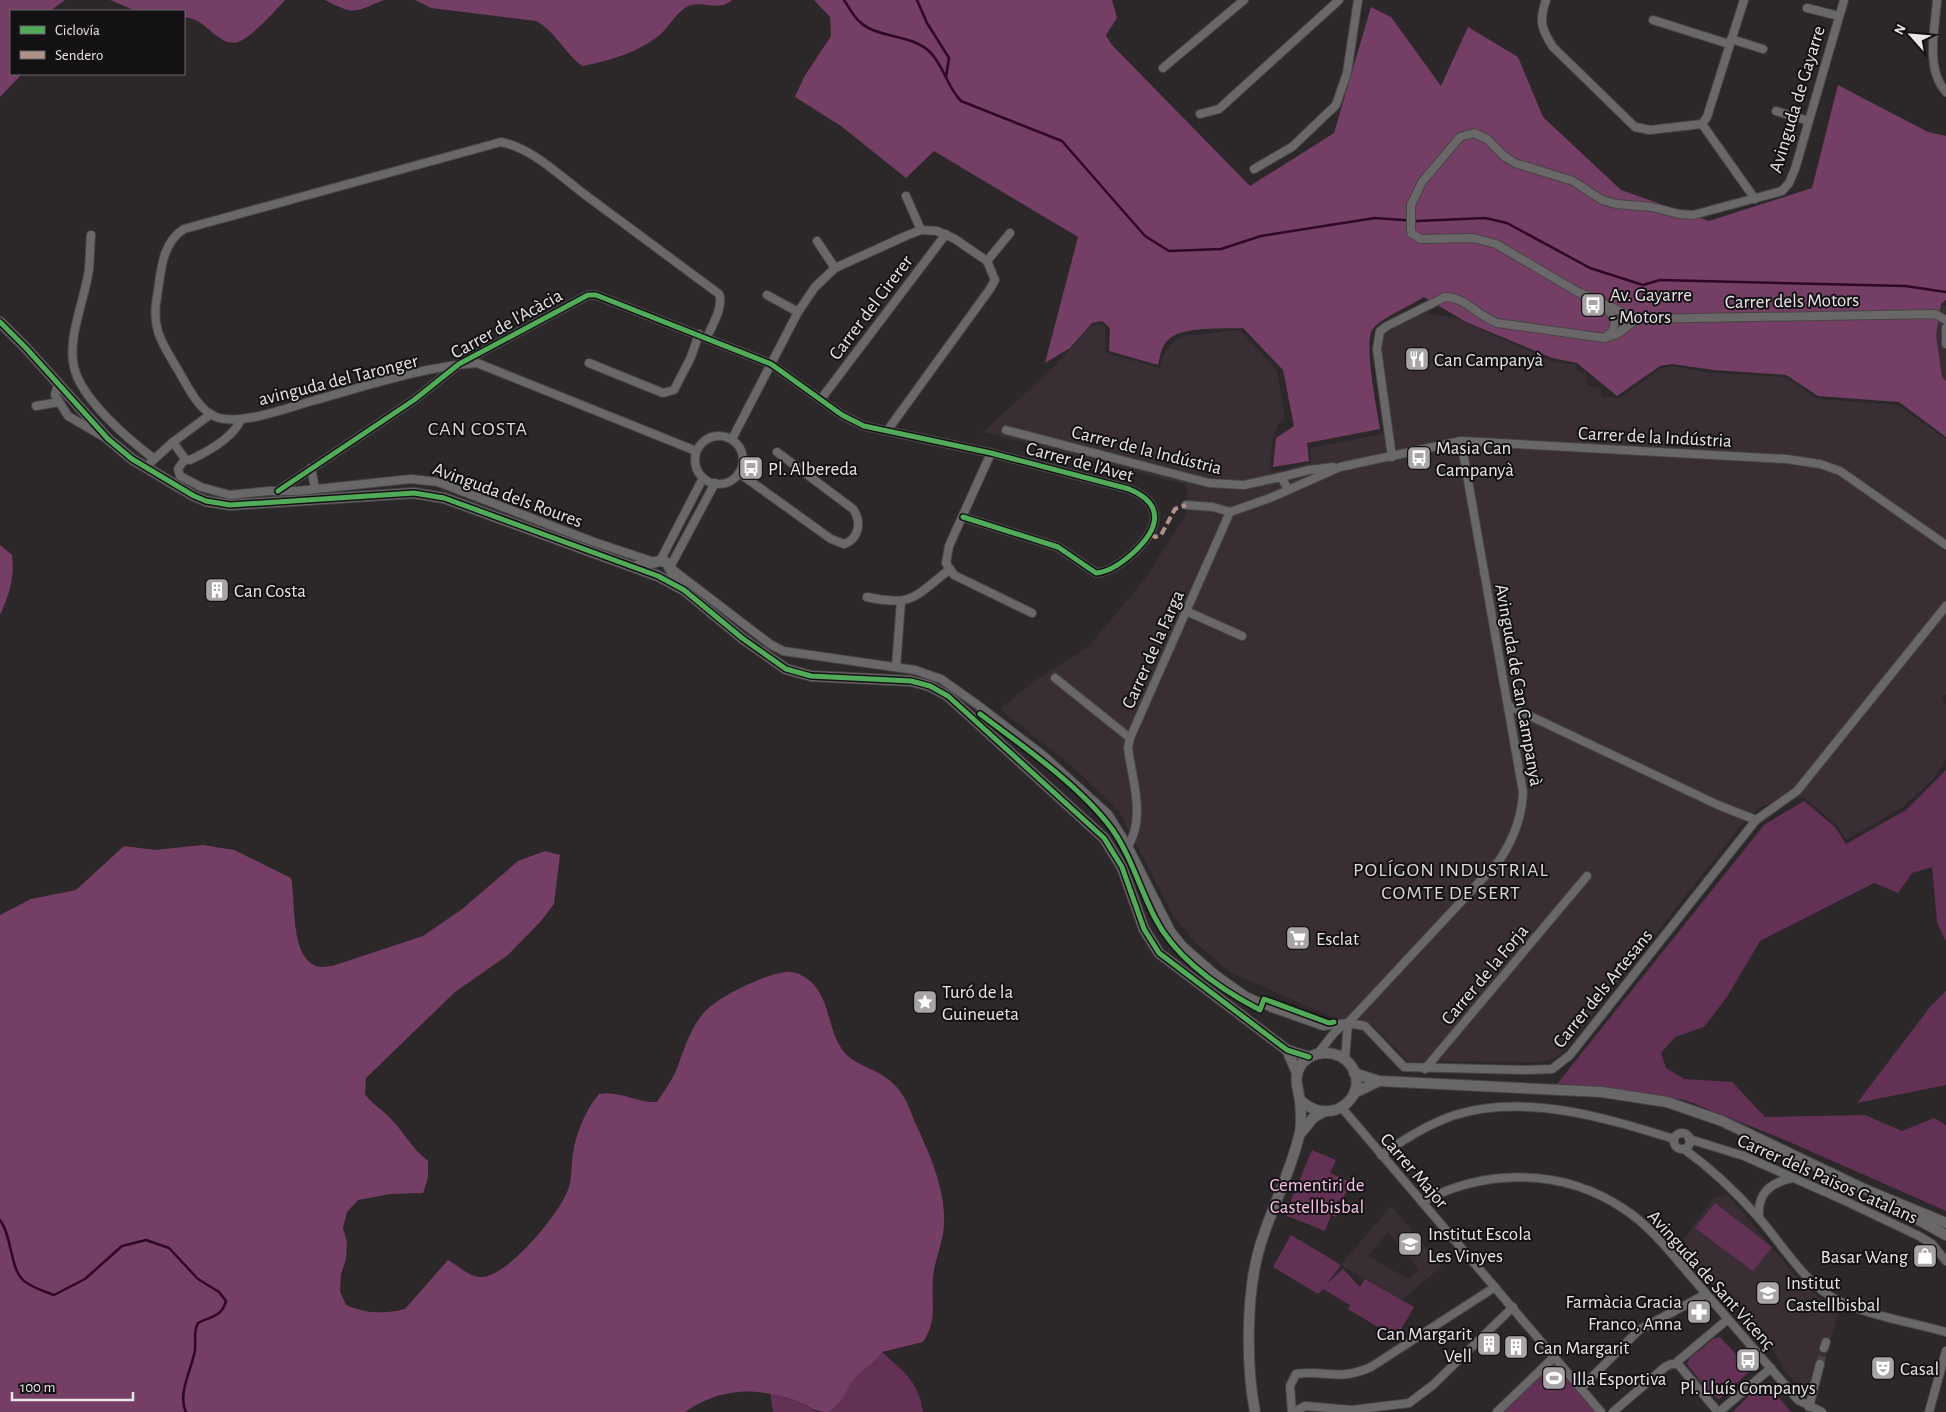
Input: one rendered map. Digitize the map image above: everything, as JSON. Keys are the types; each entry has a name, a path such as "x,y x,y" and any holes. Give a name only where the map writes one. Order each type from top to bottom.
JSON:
{"street":[{"path":"1163,68 1244,0"},
{"path":"1200,114 1219,109 1339,0"},
{"path":"1254,169 1292,147 1336,105 1347,73 1358,0"},
{"path":"1546,0 1540,16 1544,33 1553,47 1635,127 1650,130 1702,124 1707,117 1744,0"},
{"name":"Avinguda de Gayarre","path":"1637,319 1576,291 1496,244 1473,238 1421,239 1413,236 1409,219 1411,205 1422,182 1460,137 1474,133 1486,139 1504,156 1515,163 1573,182 1602,200 1616,204 1652,207 1679,214 1693,215 1782,190 1790,183 1844,0"},
{"path":"1937,0 1933,68 1937,82 1946,92"},
{"path":"1807,8 1839,16"},
{"path":"1653,20 1730,42 1763,49"},
{"path":"1776,111 1809,121"},
{"path":"1702,124 1755,199"},
{"path":"147,469 152,458 211,414 189,388 156,328 155,315 165,252 171,239 184,230 196,226 501,142 512,144 523,150 555,172 719,294 721,299 674,390 664,393 653,391 588,363"},
{"path":"906,196 922,230"},
{"path":"732,439 798,312 815,286 835,268 922,230 946,234 987,260 994,280 990,289 886,431"},
{"path":"987,260 1010,233"},
{"name":"Carrer del Cirerer","path":"821,399 946,234"},
{"path":"91,235 89,270 73,344 73,366 86,392 122,435 152,458"},
{"path":"817,241 835,268"},
{"name":"Carrer de l'Acàcia","path":"278,491 414,400 459,364 588,295 605,297 772,364"},
{"path":"768,296 798,312"},
{"path":"1392,457 1376,349 1380,331 1387,326 1434,300 1445,296 1454,297 1484,319 1497,323 1605,338 1617,334 1637,319"},
{"path":"1605,304 1615,321 1613,330 1605,338"},
{"name":"Carrer dels Motors","path":"1637,319 1935,314 1946,320"},
{"path":"0,322 108,439"},
{"path":"1946,328 1946,344"},
{"name":"avinguda del Taronger","path":"211,414 223,418 241,419 459,364 478,363 696,451"},
{"name":"Carrer de l'Avet","path":"772,364 854,421 886,431 991,453 1142,494 1150,502 1154,512 1155,524 1151,534 1125,560 1110,569 1096,573 1058,547 963,517"},
{"path":"58,384 55,395 68,416 108,439 147,469 206,501 224,505 390,494 428,494 460,503 554,540 637,566 658,576 684,590 742,638 786,669 811,676 898,680 924,684 948,696 1092,824 1114,852 1122,867 1144,929 1159,953 1287,1050 1313,1056 1333,1053 1345,1060 1354,1073 1356,1081 1354,1094"},
{"path":"36,406 59,402"},
{"path":"172,442 185,459 190,460 214,446 239,426 241,419"},
{"name":"Carrer de la Indústria","path":"1006,430 1209,483 1238,485 1309,470 1340,467 1392,457 1460,441 1786,459 1820,464 1851,478 1946,546"},
{"path":"718,435 732,439 741,451 743,459 739,472 728,482 715,483 703,478 695,465 696,451 704,440 718,435"},
{"name":"Avinguda de Can Campanyà","path":"1313,1056 1327,1044 1336,1029 1348,1023 1499,862 1508,848 1519,818 1523,792 1460,441"},
{"path":"739,472 831,539 844,544 855,538 858,527 857,515 853,509 778,452"},
{"path":"991,453 949,546 946,562 949,570 954,575 1032,613"},
{"name":"Avinguda dels Roures","path":"185,459 178,469 178,474 201,487 230,495 411,479 438,482 594,542 658,562"},
{"name":"Carrer de la Indústria","path":"1230,512 1340,467"},
{"path":"311,468 316,488"},
{"path":"1281,477 1288,489"},
{"path":"658,576 658,562 703,478"},
{"path":"658,576 670,567 715,483"},
{"path":"1186,505 1213,507 1230,512"},
{"name":"Carrer de la Farga","path":"1128,846 1136,832 1138,816 1128,748 1130,738 1230,512"},
{"path":"637,566 666,562 670,567 779,649 791,653 896,667 927,673 941,679 975,703 1064,773 1108,814 1128,846 1171,931 1183,946 1215,974 1246,996 1272,1008 1328,1026 1348,1023 1345,1060"},
{"path":"670,567 673,576 684,590"},
{"path":"867,597 892,602 911,599 949,570"},
{"path":"896,667 901,601"},
{"path":"1509,706 1718,805 1756,820 1797,792 1946,606"},
{"path":"1186,611 1242,636"},
{"path":"1055,678 1130,738"},
{"name":"Carrer dels Artesans","path":"1348,1023 1365,1026 1404,1067 1424,1069 1552,1069 1560,1065 1570,1055 1756,820"},
{"name":"Carrer de la Forja","path":"1424,1069 1587,876"},
{"path":"1287,1050 1297,1073 1296,1083 1300,1100 1300,1134"},
{"path":"1297,1073 1313,1056"},
{"path":"1354,1073 1379,1081 1602,1092 1667,1102 1722,1121 1864,1188 1946,1222"},
{"path":"1256,1412 1249,1359 1254,1270 1260,1245 1300,1134 1313,1118 1323,1112 1342,1108 1354,1094 1379,1081"},
{"path":"1300,1100 1311,1109 1323,1112"},
{"path":"1381,1155 1424,1127 1448,1118 1507,1106 1561,1110 1674,1139"},
{"name":"Carrer Major","path":"1342,1108 1554,1357 1582,1387 1601,1412"},
{"path":"1674,1139 1682,1133 1689,1139 1689,1144 1684,1149"},
{"path":"1674,1139 1677,1147 1684,1149 1714,1172 1759,1218 1818,1287 1836,1300 1861,1309 1946,1332"},
{"name":"Carrer dels Països Catalans","path":"1689,1139 1744,1156 1919,1236 1932,1244 1946,1261"},
{"name":"Avinguda de Sant Vicenç","path":"1422,1202 1441,1192 1494,1178 1539,1178 1564,1182 1607,1198 1626,1210 1664,1245 1798,1400 1822,1412"},
{"path":"1759,1218 1759,1201 1763,1194 1774,1183 1792,1178"},
{"path":"1864,1188 1946,1235"},
{"path":"1495,1287 1359,1373 1343,1376 1296,1374 1290,1386 1293,1412 1305,1406 1352,1410 1408,1403 1433,1385 1513,1307"},
{"path":"1582,1387 1638,1330 1706,1294"},
{"path":"1678,1364 1678,1361 1728,1319"},
{"path":"1929,1412 1946,1351"},
{"path":"1497,1412 1554,1357"},
{"path":"1613,1412 1671,1364 1678,1364 1719,1412 1771,1368"},
{"path":"1809,1407 1820,1364"}],"shaded area":[{"path":"0,0 65,0 51,10 10,10 10,75 21,75 0,97"},
{"path":"110,0 285,0 250,35 233,43 215,35 196,20 185,17 185,10 134,10"},
{"path":"325,0 384,0 360,9 349,10"},
{"path":"415,0 732,0 716,6 699,4 688,6 661,34 643,46 613,58 582,66 549,30 536,21 431,8"},
{"path":"814,0 1112,0 1117,18 1106,35 1111,44 1250,186 1334,133 1371,7 1391,17 1441,86 1468,27 1518,57 1543,117 1621,190 1709,221 1812,188 1838,85 1928,132 1946,136 1946,300 1941,304 1936,335 1942,377 1946,381 1946,437 1899,402 1818,396 1786,375 1714,370 1672,364 1660,366 1617,396 1577,363 1552,358 1466,322 1424,297 1388,317 1372,330 1369,349 1370,362 1380,429 1307,443 1309,461 1273,467 1276,438 1294,426 1283,370 1243,328 1193,330 1175,335 1164,345 1158,365 1109,351 1110,328 1102,321 1092,323 1070,348 1045,363 1078,237 934,151 906,178 841,126 795,97 804,77 831,36 830,17"},
{"path":"1941,304 1946,306 1946,381 1942,377 1936,335"},
{"path":"1425,313 1456,318 1554,362 1576,365 1577,370 1586,373 1587,385 1600,388 1602,397 1620,398 1661,368 1670,366 1712,373 1785,377 1818,399 1898,405 1946,439 1946,695 1941,698 1946,705 1946,759 1933,779 1903,807 1846,840 1836,824 1804,798 1772,802 1757,809 1741,825 1562,1053 1553,1059 1540,1062 1408,1061 1372,1024 1332,1017 1229,972 1196,943 1174,917 1118,810 1072,766 1000,709 1033,682 1089,646 1146,578 1187,512 1187,485 983,432 1052,369 1090,327 1098,324 1105,326 1106,353 1160,368 1165,351 1174,341 1183,336 1240,330 1277,371 1285,418 1278,425 1273,438 1269,473 1311,463 1311,448 1391,432 1381,345 1384,333"},
{"path":"0,545 12,555 13,571 6,600 0,615"},
{"path":"203,845 234,850 291,878 298,940 308,960 319,967 332,966 423,936 461,910 518,861 545,851 560,855 554,904 541,921 508,955 455,992 366,1078 365,1094 370,1101 393,1121 428,1161 428,1178 423,1193 390,1194 358,1200 347,1212 343,1228 347,1242 346,1259 341,1274 340,1291 346,1305 375,1312 405,1309 448,1260 478,1277 493,1274 505,1266 544,1228 563,1201 571,1177 574,1145 579,1129 599,1094 614,1094 642,1101 657,1102 675,1073 693,1029 709,1008 729,994 753,982 765,977 788,972 804,977 817,988 826,1006 834,1035 844,1052 856,1062 885,1077 901,1093 908,1104 931,1158 942,1198 944,1225 933,1277 931,1326 923,1342 882,1352 877,1359 856,1377 842,1400 829,1412 815,1410 782,1396 767,1393 740,1392 712,1398 685,1412 0,1412 0,915 31,899 76,890 124,846 155,850"},
{"name":"Institut Castellbisbal","path":"1727,1194 1795,1275 1820,1298 1839,1309 1815,1397 1807,1394 1785,1371 1762,1331 1739,1305 1709,1282 1671,1239 1674,1235 1683,1240 1713,1199"},
{"name":"Institut Escola Les Vinyes","path":"1391,1206 1442,1266 1402,1300 1341,1265","holes":["1388,1232 1419,1270 1408,1279 1368,1256"]}],"green space":[{"path":"1946,770 1946,942 1937,922 1932,867 1912,873 1898,893 1874,883 1760,941 1727,997 1704,1027 1675,1037 1661,1053 1666,1068 1684,1079 1732,1082 1765,1117 1865,1115 1902,1131 1934,1118 1946,1125 1946,1211 1785,1140 1685,1100 1557,1084 1764,825 1804,801 1835,827 1846,844 1906,810"},
{"path":"1946,991 1946,1085 1857,1103 1930,1007"},
{"name":"Cementiri de Castellbisbal","path":"1312,1150 1336,1160 1330,1173 1351,1182 1342,1201 1338,1200 1334,1209 1339,1211 1336,1217 1331,1215 1325,1231 1285,1215"},
{"name":"Institut Castellbisbal","path":"1715,1203 1772,1247 1753,1271 1695,1228"},
{"path":"1291,1235 1341,1265 1326,1285 1343,1269 1360,1287 1365,1279 1414,1307 1396,1338 1348,1309 1350,1305 1323,1289 1318,1294 1273,1267"},
{"path":"1720,1337 1747,1366 1749,1372 1719,1399 1709,1392 1687,1364 1689,1359 1713,1339"},
{"path":"882,1352 904,1372 914,1385 923,1412 829,1412 841,1400 856,1377 877,1359"},
{"name":"Illa Esportiva","path":"1554,1357 1601,1412 1502,1412"},
{"path":"1759,1388 1775,1393 1791,1412 1733,1412 1752,1392"},
{"path":"770,1393 800,1402 817,1412 773,1412"}],"waterway":[{"path":"844,0 855,17 867,27 914,42 930,52 961,101 1062,141 1145,236 1169,251 1221,249 1261,236 1375,218 1417,221 1485,218 1507,223 1590,268 1643,285 1660,280 1905,286 1946,292"},
{"path":"917,0 927,23 949,58 946,77"},
{"path":"0,1220 7,1234 15,1267 22,1279 33,1287 54,1295 85,1279 122,1246 146,1240 169,1248 198,1279 219,1292 226,1301 222,1310 198,1323 196,1330 195,1350 183,1397 186,1412"}],"tunnel":[{"path":"1820,1364 1824,1348"}],"marked path":[{"path":"1151,534 1155,537 1161,535 1175,509 1186,505"}],"cycle path":[{"path":"278,491 414,400 459,364 588,295 596,295 771,364 842,415 864,426 991,453 1129,489 1141,495 1149,503 1154,510 1155,518 1148,536 1133,553 1116,566 1096,573 1058,547 963,517"},
{"path":"0,322 108,439 132,459 194,496 206,501 230,505 414,493 444,498 658,576 684,590 742,638 786,669 811,676 911,681 930,686 948,696 1104,838 1122,867 1144,929 1159,953 1287,1050 1309,1057"},
{"path":"980,714 1050,767 1099,813 1125,850 1155,918 1164,933 1200,972 1230,993 1260,1010 1264,999 1329,1023 1334,1022"}],"place":[{"name":"Av. Gayarre - Motors","path":"1593,305"},
{"name":"Can Campanyà","path":"1417,359"},
{"name":"Masia Can Campanyà","path":"1419,458"},
{"name":"Pl. Albereda","path":"751,468"},
{"name":"Can Costa","path":"217,590"},
{"name":"Esclat","path":"1298,938"},
{"name":"Turó de la Guineueta","path":"925,1002"},
{"name":"Institut Escola Les Vinyes","path":"1410,1244"},
{"name":"Basar Wang","path":"1925,1256"},
{"name":"Institut Castellbisbal","path":"1768,1293"},
{"name":"Farmàcia Gracia Franco, Anna","path":"1699,1312"},
{"name":"Can Margarit Vell","path":"1489,1344"},
{"name":"Can Margarit","path":"1516,1347"},
{"name":"Pl. Lluís Companys","path":"1748,1360"},
{"name":"Casal","path":"1883,1368"},
{"name":"Illa Esportiva","path":"1554,1378"}],"district":[{"name":"CAN COSTA","path":"478,428"},
{"name":"POLÍGON INDUSTRIAL COMTE DE SERT","path":"1451,880"}]}
